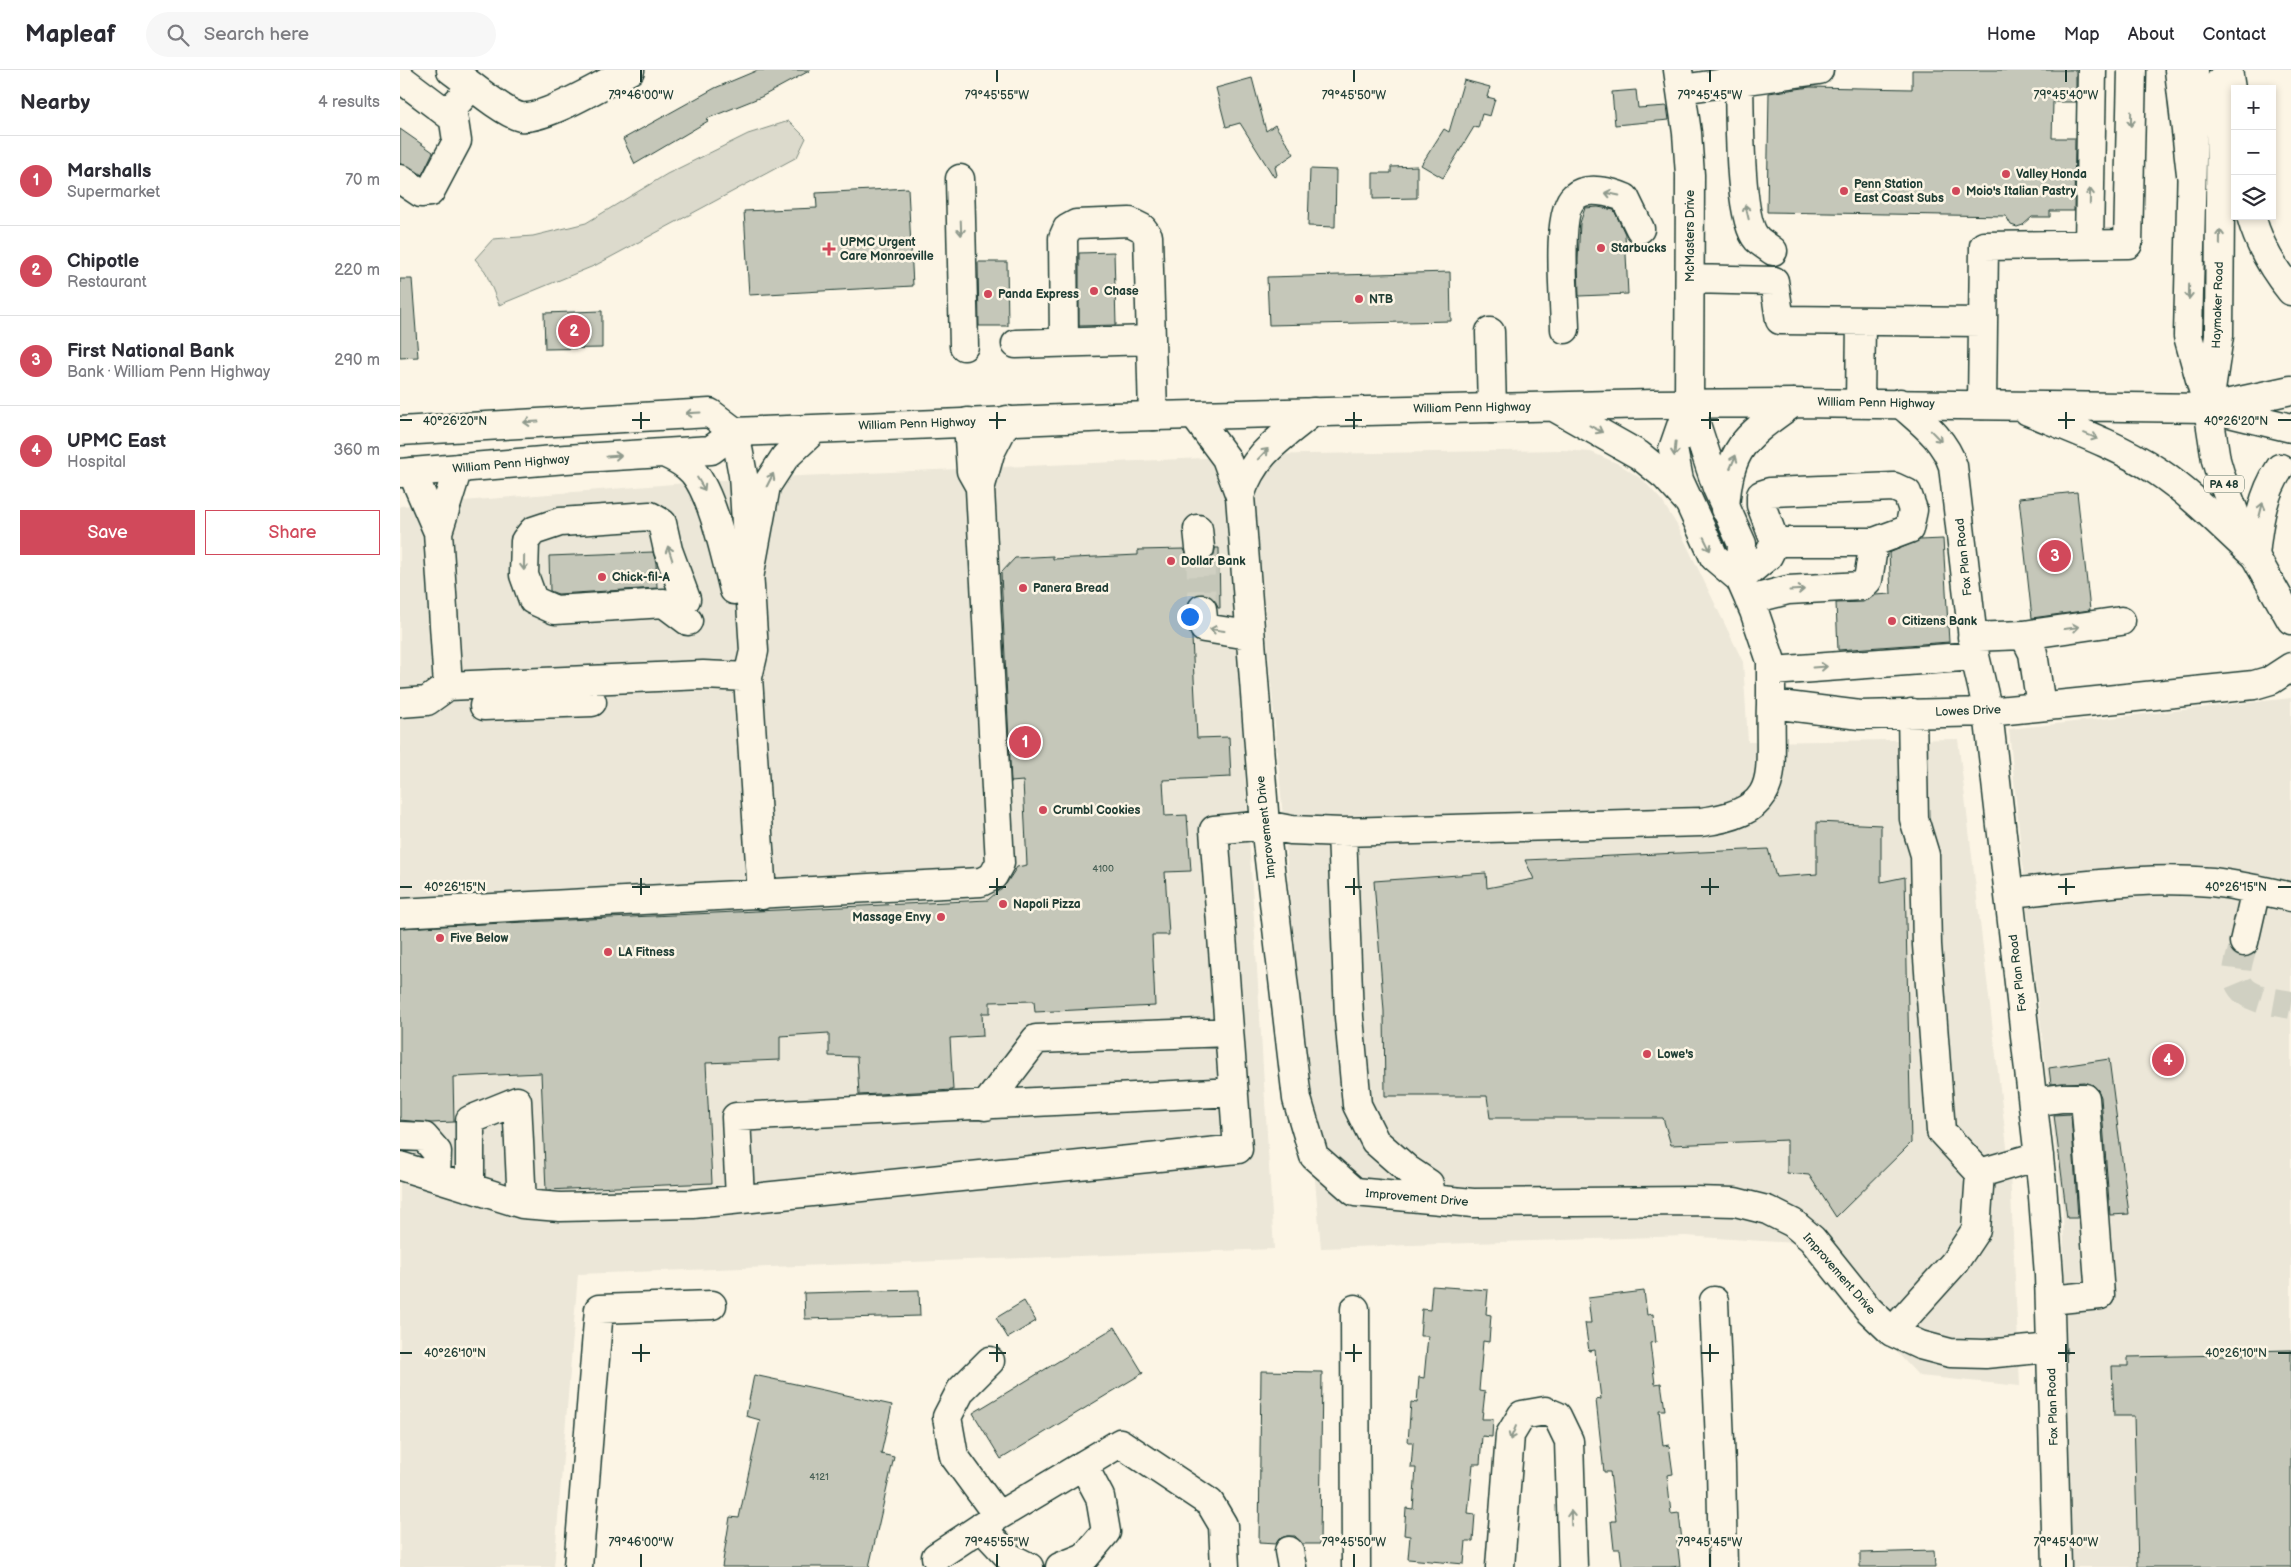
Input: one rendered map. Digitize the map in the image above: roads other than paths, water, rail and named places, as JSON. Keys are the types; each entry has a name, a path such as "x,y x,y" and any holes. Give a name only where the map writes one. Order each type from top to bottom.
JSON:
{"main road":[{"path":"411,186 430,192 457,141 452,108 462,78 497,104 521,117 550,112 630,70"},
{"path":"1680,79 1739,81 1819,70"},
{"path":"2089,244 2092,70"},
{"path":"1982,404 1984,246 2128,244 2132,70"},
{"path":"2179,70 2191,174"},
{"name":"Haymaker Road","path":"2194,70 2188,336 2208,408"},
{"name":"Haymaker Road","path":"2208,408 2219,336 2221,70"},
{"path":"2228,70 2231,89"},
{"path":"400,78 453,118"},
{"name":"McMasters Drive","path":"1680,79 1690,175 1689,403"},
{"path":"1739,81 1743,189 1747,214 1756,238 1772,251"},
{"path":"960,179 964,346"},
{"path":"1566,329 1562,233 1567,208 1573,197 1583,192 1612,192 1625,198 1640,229"},
{"path":"2252,220 2270,264 2291,291"},
{"path":"1064,342 1063,238 1067,229 1076,224 1130,222 1142,228 1148,236 1153,416"},
{"path":"1690,279 1774,281 1780,320 1982,322"},
{"path":"1860,403 1861,321"},
{"path":"1490,332 1492,408"},
{"path":"1016,344 1151,340"},
{"name":"William Penn Highway","path":"2208,408 2291,390"},
{"path":"1725,509 1729,473 1737,452 1754,432 1793,402"},
{"name":"William Penn Highway","path":"406,473 711,450 735,432 1007,420 1553,406 1793,402 2208,408 2291,428"},
{"path":"400,1166 522,1204 560,1207 693,1204 1238,1149 1214,830 1265,825 1291,830 1342,832 1701,822 1722,818 1748,808 1766,791 1770,772 1772,671 1769,650 1744,590 1714,557 1679,480 1673,448 1689,403"},
{"path":"1689,403 1710,471 1725,509 1742,544 1744,590"},
{"name":"Fox Plan Road","path":"1900,403 1936,435 1950,458 1956,488 1974,647 1988,712 2039,1156 2050,1300 2057,1567"},
{"path":"2013,405 2110,444 2157,471 2195,501 2255,556"},
{"path":"1553,406 1639,455 1666,477 1687,500"},
{"name":"PA 48","path":"2208,408 2216,460 2236,517 2255,556 2291,620"},
{"path":"1240,496 1249,472 1261,455 1313,412"},
{"path":"400,431 710,413 735,432 728,476 742,584 754,651 748,677 762,896"},
{"path":"1194,415 1226,458 1240,496"},
{"path":"400,914 762,896 981,882 988,880 998,870 1000,862 980,489 990,452 1007,420"},
{"path":"968,422 971,471 980,489"},
{"path":"742,584 766,486 784,457 815,429"},
{"path":"664,453 686,465 704,489 742,584"},
{"path":"2255,556 2260,510 2272,479 2286,462"},
{"path":"448,686 438,532 458,468"},
{"path":"406,473 438,532"},
{"path":"1744,590 1768,556 1775,542 1761,505 1762,494 1770,492 1894,487 1907,492 1913,510 1909,529 1874,542 1775,542"},
{"name":"Improvement Drive","path":"1240,496 1265,825 1297,1099 1314,1156 1355,1192 1473,1203 1735,1202 1767,1210 1793,1223 1812,1239 1868,1309 1892,1332 1920,1345 1950,1353 1986,1354 2051,1348"},
{"path":"650,516 662,523 668,550 687,610 664,603 555,610 533,600 524,575 525,541 533,531 560,522 650,516"},
{"path":"1744,590 1862,586 1868,580 1874,542"},
{"path":"1202,609 1204,628 1249,634"},
{"path":"1772,671 1974,647 2024,635 2122,621"},
{"path":"2024,635 2033,653 2041,706"},
{"name":"Lowes Drive","path":"1771,704 1846,714 1988,712 2254,685 2271,680 2291,667"},
{"path":"400,703 427,701 448,686 703,675 748,677"},
{"path":"484,706 592,702"},
{"path":"1892,1332 1954,1263 1976,1230 1980,1173 1941,1132 1927,945 1925,855 1914,819 1912,714"},
{"path":"1342,832 1349,1017 1357,1105 1375,1140 1408,1170 1429,1184 1432,1199"},
{"path":"2009,893 2131,882 2177,881 2212,882 2291,897"},
{"path":"2244,942 2256,889"},
{"path":"985,1106 1036,1040 1229,1032"},
{"path":"740,1198 736,1117 1234,1092"},
{"path":"2033,1102 2062,1098 2085,1098 2100,1295 2050,1300"},
{"path":"470,1188 470,1120 517,1101 522,1204"},
{"path":"400,1136 424,1136 437,1152 436,1176"},
{"path":"1980,1173 2039,1156"},
{"path":"1714,1301 1722,1466 1723,1567"},
{"path":"578,1567 599,1309 712,1305"},
{"path":"1355,1309 1356,1567"},
{"path":"990,1361 960,1390 947,1417 954,1456 1009,1557 1029,1567"},
{"path":"1500,1567 1510,1435 1522,1414 1545,1410 1557,1416 1568,1441 1573,1567"},
{"path":"936,1557 990,1521 1120,1443 1210,1503 1224,1525 1225,1567"},
{"path":"1060,1567 1085,1557 1106,1532 1100,1498 1083,1465"}],"tunnel":[{"path":"1200,548 1202,609"},
{"path":"2244,942 2237,974 2243,989 2257,998 2291,1005"}],"place":[{"name":"Valley Honda","path":"2006,174"},
{"name":"Penn Station East Coast Subs","path":"1844,191"},
{"name":"Moio's Italian Pastry","path":"1956,191"},
{"name":"Starbucks","path":"1601,248"},
{"name":"UPMC Urgent Care Monroeville","path":"829,249"},
{"name":"Chase","path":"1094,291"},
{"name":"Panda Express","path":"988,294"},
{"name":"NTB","path":"1359,299"},
{"name":"Chipotle","path":"574,331"},
{"name":"First National Bank","path":"2055,556"},
{"name":"Dollar Bank","path":"1171,561"},
{"name":"Chick-fil-A","path":"602,577"},
{"name":"Panera Bread","path":"1023,588"},
{"name":"Citizens Bank","path":"1892,621"},
{"name":"Marshalls","path":"1025,742"},
{"name":"Crumbl Cookies","path":"1043,810"},
{"name":"Napoli Pizza","path":"1003,904"},
{"name":"Massage Envy","path":"941,917"},
{"name":"Five Below","path":"440,938"},
{"name":"LA Fitness","path":"608,952"},
{"name":"Lowe's","path":"1647,1054"},
{"name":"UPMC East","path":"2168,1060"}]}
